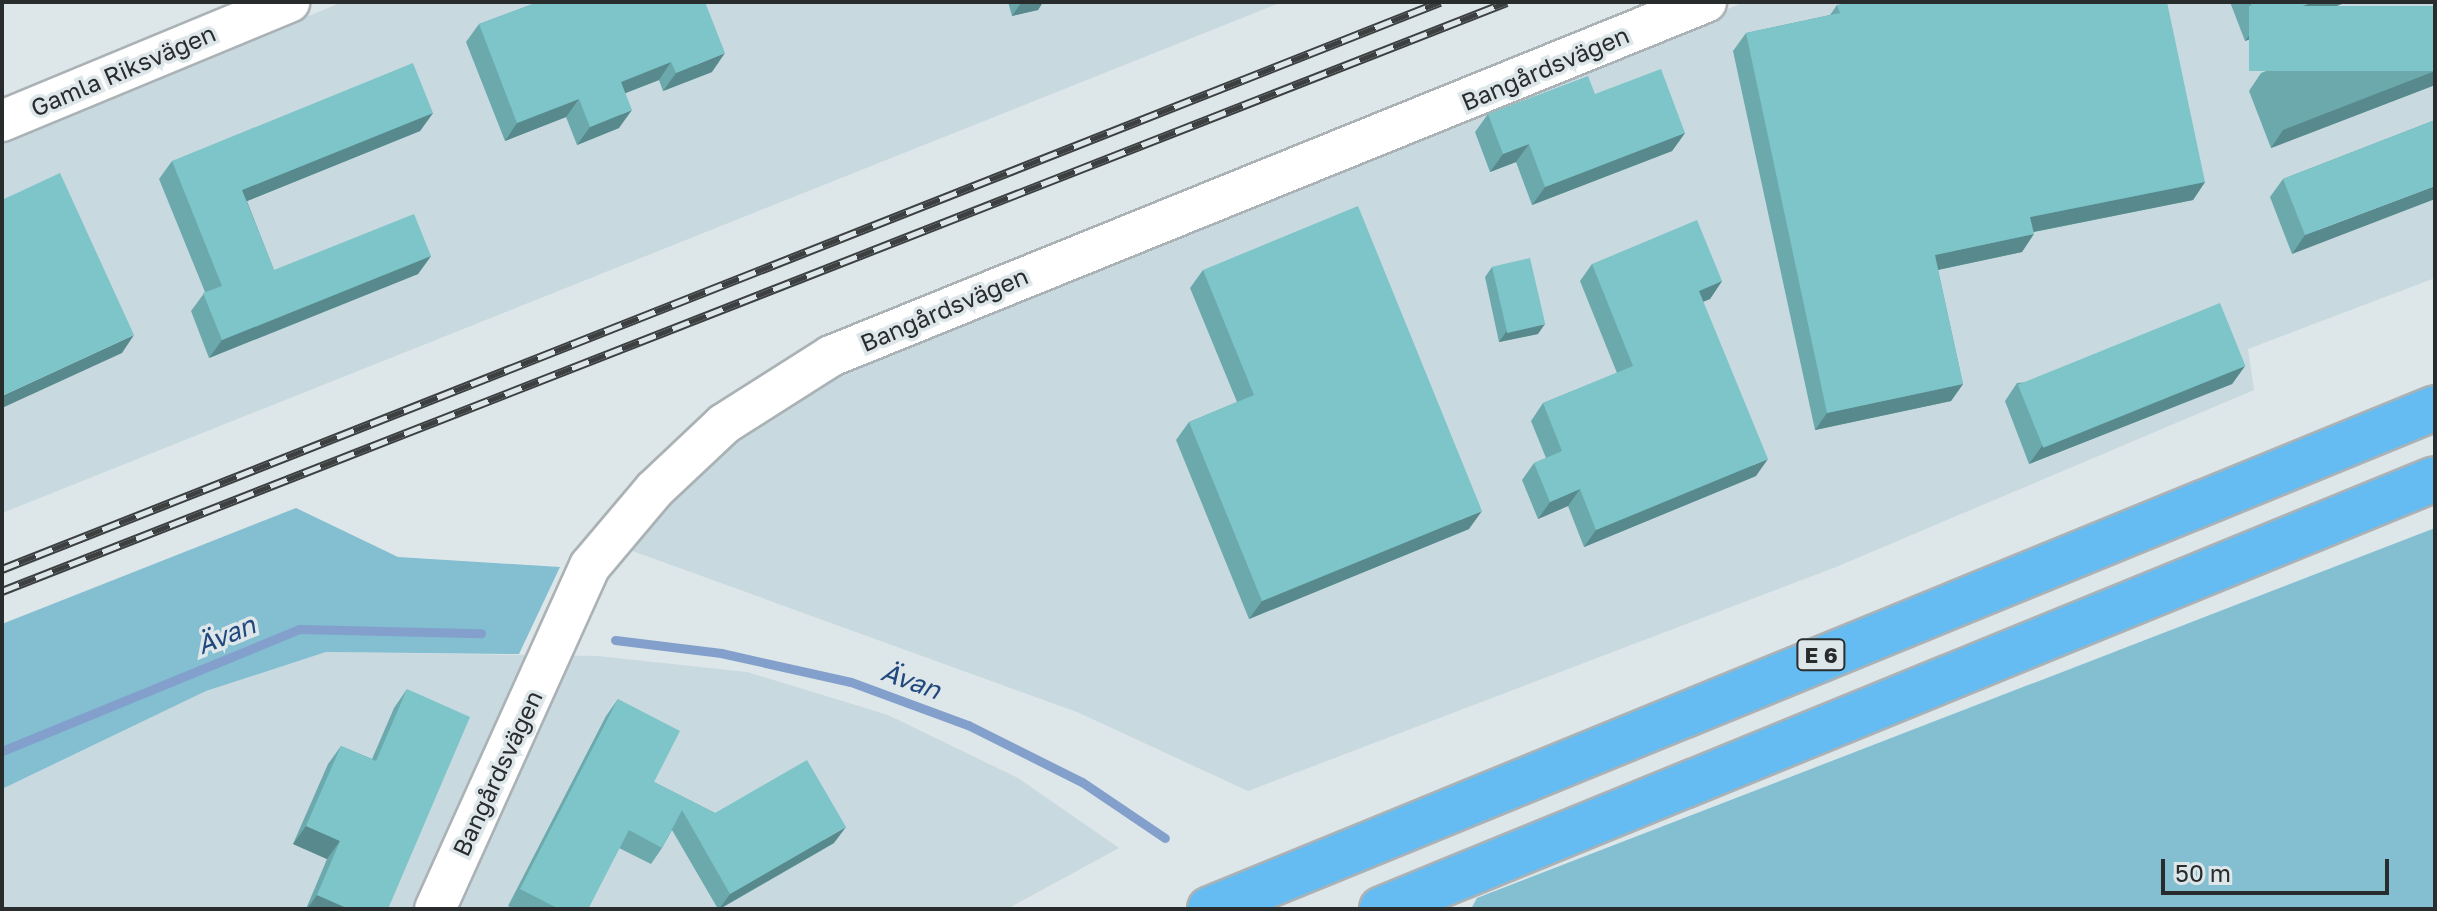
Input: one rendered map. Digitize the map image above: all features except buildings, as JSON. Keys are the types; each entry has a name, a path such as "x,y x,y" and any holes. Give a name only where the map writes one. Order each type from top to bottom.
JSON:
{"highway":[{"name":"E 6","path":"1210,909 2435,408"},
{"path":"1382,909 2435,479"}],"street":[{"name":"Gamla Riksvägen","path":"2,121 289,2"},
{"name":"Bangårdsvägen","path":"435,909 590,566 654,490 735,416 831,356 1706,2"}],"shaded area":[{"path":"343,2 1282,2 2,513 2,141"},
{"path":"1745,2 2435,2 2435,278 2248,349 2254,390 1836,567 1248,791 1077,712 627,549 727,441 798,393"},
{"path":"296,508 398,557 560,567 519,654 326,652 206,691 2,789 2,624"},
{"path":"2435,528 2435,909 1471,909 1477,898"},
{"path":"326,652 597,656 747,672 888,715 1018,778 1119,848 1007,909 2,909 2,789 206,691"}],"waterway":[{"name":"Ävan","path":"2,751 299,629 481,633"},
{"name":"Ävan","path":"615,640 721,653 851,682 968,725 1082,782 1165,838"}],"railway":[{"path":"2,569 1440,2"},
{"path":"2,591 1507,2"}]}
